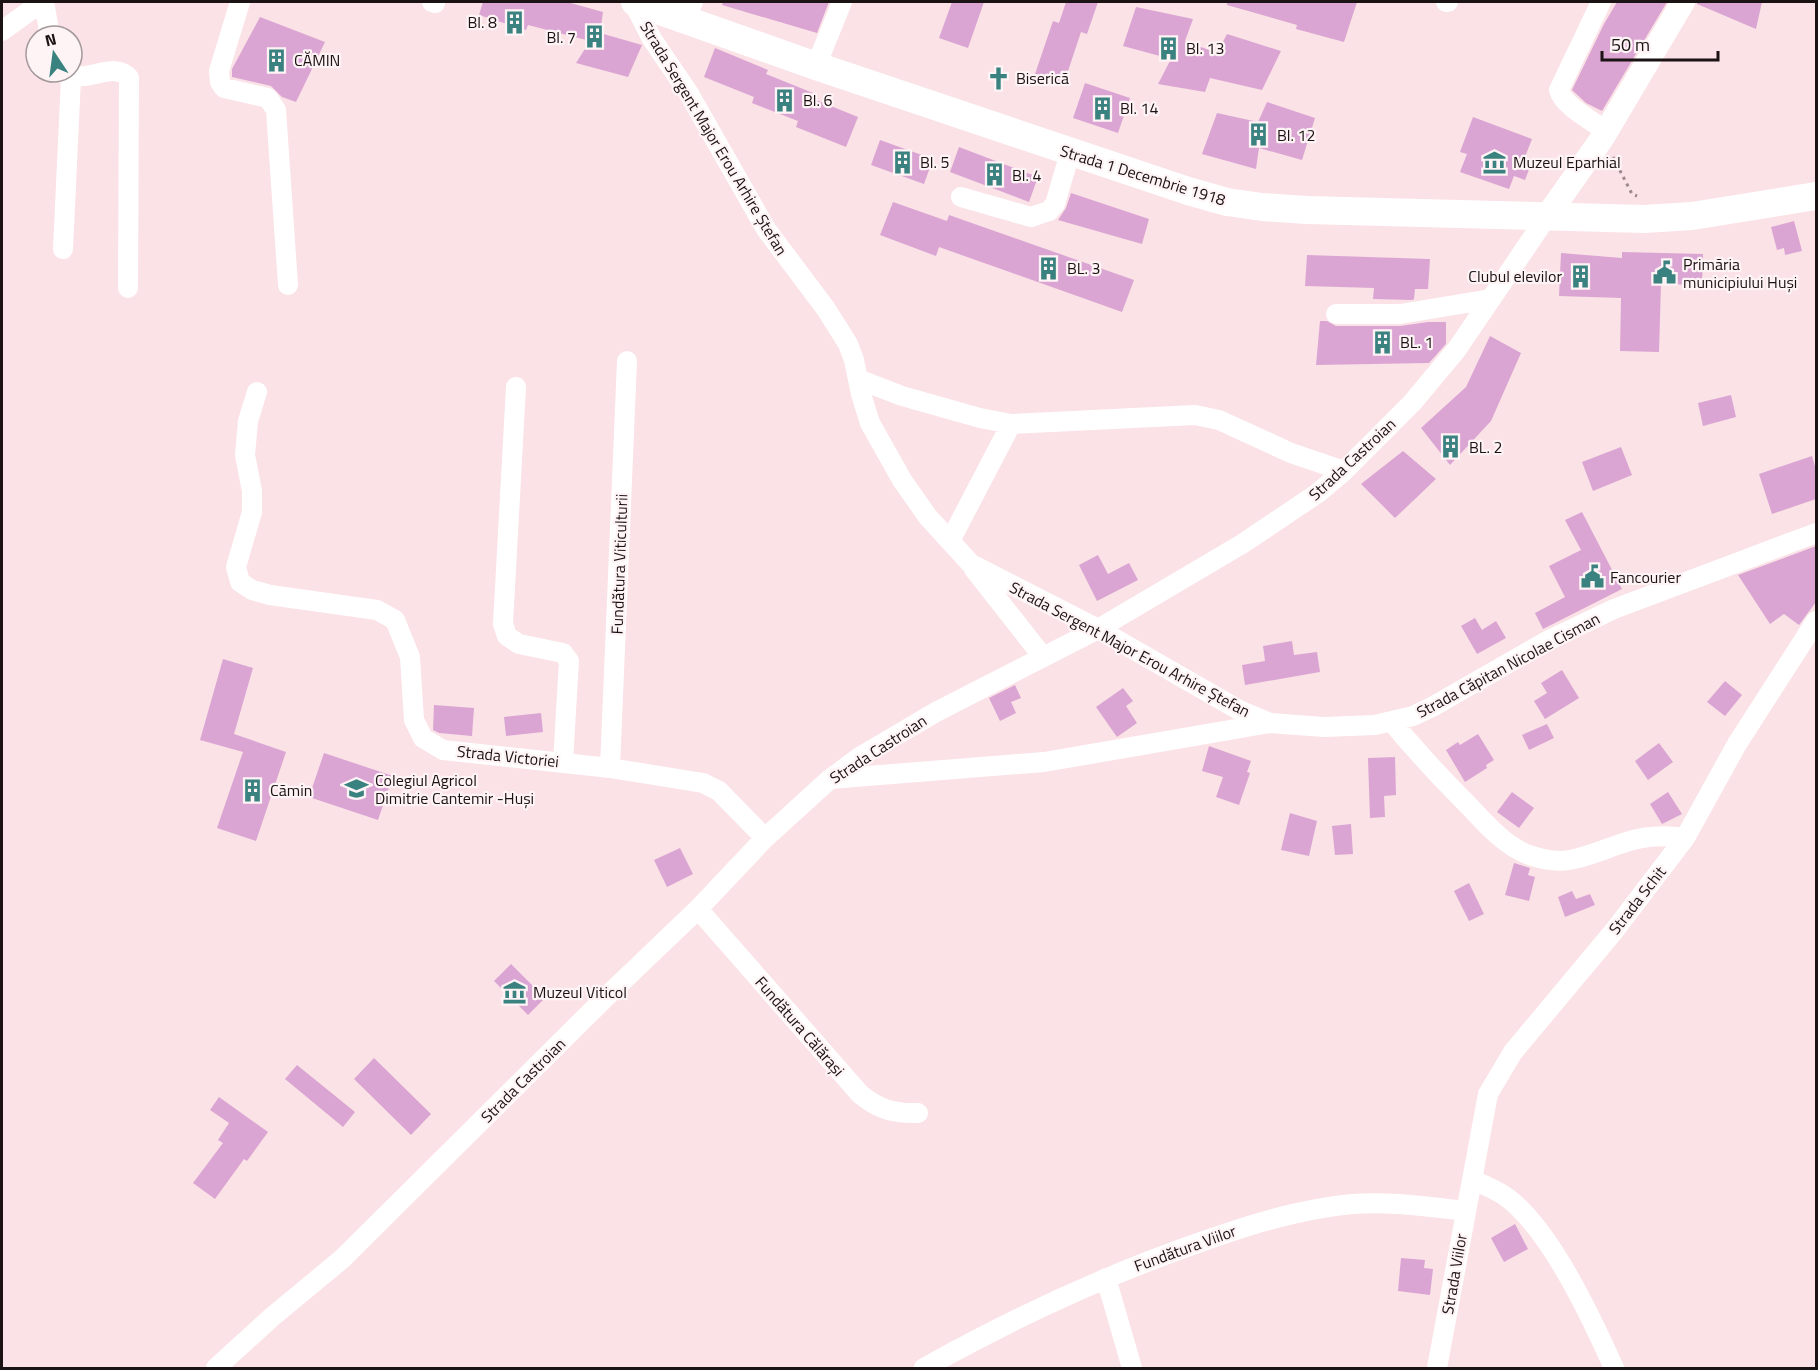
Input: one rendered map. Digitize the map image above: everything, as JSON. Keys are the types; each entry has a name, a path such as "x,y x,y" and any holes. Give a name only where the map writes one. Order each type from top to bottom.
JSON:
{"highway":[{"name":"Strada 1 Decembrie 1918","path":"634,2 688,10 816,66 1070,153 1188,192 1227,202 1262,207 1644,219 1769,205 1816,195"}],"main road":[{"path":"1548,215 1605,134 1683,2"}],"street":[{"path":"2,30 43,2 48,24"},
{"path":"240,2 219,71 220,82 224,88 268,98 276,110 288,285"},
{"name":"Strada Sergent Major Erou Arhire Ștefan","path":"634,2 652,39 688,92 766,229 843,334 854,360 870,423 902,480 928,517 971,564 1098,629 1239,710 1270,723"},
{"path":"816,66 842,2"},
{"path":"1601,2 1558,90 1560,97 1605,134"},
{"path":"84,78 119,70 129,78 128,288"},
{"path":"63,249 66,84"},
{"path":"961,197 1030,217 1049,211 1055,204 1070,153"},
{"name":"Strada Castroian","path":"216,1368 272,1317 342,1259 698,909 765,838 830,779 861,756 895,736 1098,629 1242,544 1318,493 1344,471 1412,403 1457,349 1548,215"},
{"path":"1336,315 1400,314 1491,299"},
{"name":"Fundătura Viticulturii","path":"610,768 627,361"},
{"path":"858,379 902,396 980,418 1011,424 1195,415 1219,420 1291,453 1344,471"},
{"path":"516,387 503,624 507,636 519,644 563,653 569,661 563,762"},
{"name":"Strada Victoriei","path":"257,392 248,421 245,454 252,491 252,512 236,567 240,582 252,591 377,610 395,620 410,657 414,720 423,738 443,750 563,762 703,783 725,796 765,838"},
{"path":"950,541 1011,424"},
{"name":"Strada Căpitan Nicolae Cisman","path":"830,779 1044,762 1270,723 1351,727 1392,722 1432,707 1547,641 1614,609 1816,533"},
{"path":"971,564 1043,657"},
{"name":"Strada Schit","path":"1473,1180 1488,1094 1501,1071 1548,1009 1614,931 1685,838 1737,744 1816,621"},
{"path":"1392,722 1434,771 1490,828 1514,847 1529,855 1545,859 1567,860 1587,856 1644,837 1666,835 1685,838"},
{"name":"Fundătura Călărași","path":"698,909 860,1094 872,1104 885,1110 901,1114 918,1113"},
{"path":"1473,1180 1509,1199 1543,1238 1597,1330 1614,1368"},
{"name":"Strada Viilor","path":"1437,1368 1473,1180"},
{"name":"Fundătura Viilor","path":"924,1368 1060,1298 1157,1257 1246,1226 1300,1211 1353,1204 1386,1203 1466,1211"},
{"path":"1106,1278 1132,1368"}],"path":[{"path":"1605,134 1632,194 1645,200"}],"building":[{"name":"Bl. 7","path":"483,2 567,2 603,12 600,33 642,45 628,77 576,63 590,41 528,25 526,30 479,15"},
{"path":"723,2 829,2 817,33 722,5"},
{"path":"952,2 984,2 968,48 939,38"},
{"path":"1066,2 1098,2 1087,34 1081,32 1064,83 1035,74 1053,21 1059,23"},
{"path":"1227,2 1357,2 1344,42 1296,29 1297,25 1227,5"},
{"path":"1617,2 1667,2 1602,111 1586,103 1572,90"},
{"path":"1697,2 1762,2 1756,29 1697,4"},
{"name":"Bl. 13","path":"1136,7 1193,19 1185,41 1217,53 1227,34 1281,51 1262,90 1210,78 1205,92 1158,84 1171,59 1123,46"},
{"name":"CĂMIN","path":"260,17 325,42 296,102 282,97 271,86 232,77 232,69"},
{"name":"Bl. 6","path":"715,48 768,70 766,74 813,93 811,98 858,117 846,147 796,127 798,121 752,103 754,97 704,77"},
{"name":"Bl. 14","path":"1085,83 1130,98 1118,133 1073,118"},
{"name":"Bl. 12","path":"1267,102 1315,118 1302,160 1259,148 1256,169 1202,154 1217,113 1258,122"},
{"path":"1473,117 1532,139 1525,157 1533,159 1525,180 1514,176 1509,189 1460,172 1467,154 1460,152"},
{"name":"Bl. 5","path":"880,140 933,159 924,184 871,165"},
{"name":"Bl. 4","path":"959,147 1038,177 1029,202 950,172"},
{"path":"1071,193 1149,219 1142,244 1058,220 1066,208"},
{"name":"BL. 3","path":"893,202 947,221 949,215 1134,280 1122,312 939,247 936,256 880,235"},
{"path":"1794,221 1802,251 1785,255 1784,248 1777,250 1771,227"},
{"path":"1622,252 1703,254 1702,285 1661,284 1659,352 1620,351 1621,298 1559,296 1561,253 1622,258"},
{"path":"1307,255 1430,259 1428,289 1415,289 1412,300 1373,299 1374,288 1305,286"},
{"name":"BL. 1","path":"1320,321 1327,321 1336,326 1400,326 1446,322 1446,344 1429,363 1316,365"},
{"path":"1490,336 1521,353 1491,421 1450,465 1421,428 1466,387"},
{"path":"1731,395 1736,417 1703,426 1698,403"},
{"path":"1621,447 1632,475 1593,491 1582,462"},
{"path":"1403,451 1436,479 1395,518 1361,484"},
{"path":"1812,456 1816,470 1816,499 1772,514 1759,474"},
{"path":"1582,512 1622,589 1543,629 1535,613 1565,597 1549,566 1581,550 1565,520"},
{"path":"1816,546 1816,602 1799,625 1784,614 1770,624 1738,575"},
{"path":"1098,555 1108,574 1129,563 1138,580 1097,601 1079,565"},
{"path":"1475,618 1482,630 1496,621 1506,638 1477,654 1461,626"},
{"path":"1292,641 1294,655 1317,652 1320,672 1245,685 1242,665 1265,661 1263,646"},
{"path":"223,659 253,668 234,734 286,752 256,841 217,828 243,752 200,740"},
{"path":"1562,670 1579,698 1545,719 1534,701 1547,693 1541,683"},
{"path":"1725,681 1742,695 1725,716 1707,702"},
{"path":"1015,685 1021,698 1011,702 1016,713 1000,721 989,698"},
{"path":"1123,688 1133,701 1126,706 1137,723 1117,737 1096,707"},
{"path":"434,705 474,708 472,736 439,733 433,730"},
{"path":"541,713 543,732 506,736 504,717"},
{"path":"1547,724 1554,738 1529,750 1522,735"},
{"path":"1478,734 1494,760 1486,765 1487,768 1465,782 1446,750"},
{"path":"1659,743 1673,762 1648,780 1635,761"},
{"path":"1209,746 1251,761 1247,772 1250,773 1239,805 1216,797 1223,777 1202,771"},
{"path":"324,753 393,776 378,820 309,797"},
{"path":"1395,757 1396,795 1384,796 1385,817 1370,818 1368,758"},
{"path":"1512,792 1534,808 1519,828 1497,812"},
{"path":"1668,792 1682,814 1662,824 1650,804"},
{"path":"1290,813 1317,821 1309,856 1281,850"},
{"path":"1351,824 1353,854 1335,855 1332,826"},
{"path":"680,848 693,874 667,887 654,860"},
{"path":"1514,863 1530,868 1528,875 1535,877 1529,901 1505,895"},
{"path":"1469,883 1484,914 1469,921 1454,891"},
{"path":"1572,891 1576,899 1590,894 1595,905 1565,917 1558,897"},
{"path":"511,964 545,998 528,1015 494,981"},
{"path":"374,1058 431,1114 411,1135 354,1079"},
{"path":"297,1065 355,1112 343,1127 285,1079"},
{"path":"219,1097 268,1132 247,1161 244,1159 215,1199 193,1183 223,1143 218,1140 229,1123 210,1110"},
{"path":"1515,1224 1528,1249 1504,1262 1491,1238"},
{"path":"1401,1258 1425,1260 1424,1268 1433,1269 1430,1295 1398,1291"}],"place":[{"name":"Bl. 8","path":"515,22"},
{"name":"Bl. 7","path":"594,37"},
{"name":"Bl. 13","path":"1168,48"},
{"name":"CĂMIN","path":"276,60"},
{"name":"Biserică","path":"998,78"},
{"name":"Bl. 6","path":"785,100"},
{"name":"Bl. 14","path":"1102,108"},
{"name":"Bl. 12","path":"1259,135"},
{"name":"Bl. 5","path":"902,162"},
{"name":"Muzeul Eparhial","path":"1495,162"},
{"name":"Bl. 4","path":"994,175"},
{"name":"BL. 3","path":"1049,268"},
{"name":"Primăria municipiului Huși","path":"1665,273"},
{"name":"Clubul elevilor","path":"1580,276"},
{"name":"BL. 1","path":"1382,342"},
{"name":"BL. 2","path":"1451,447"},
{"name":"Fancourier","path":"1592,577"},
{"name":"Colegiul Agricol Dimitrie Cantemir -Huși","path":"357,789"},
{"name":"Cămin","path":"252,790"},
{"name":"Muzeul Viticol","path":"515,992"}]}
